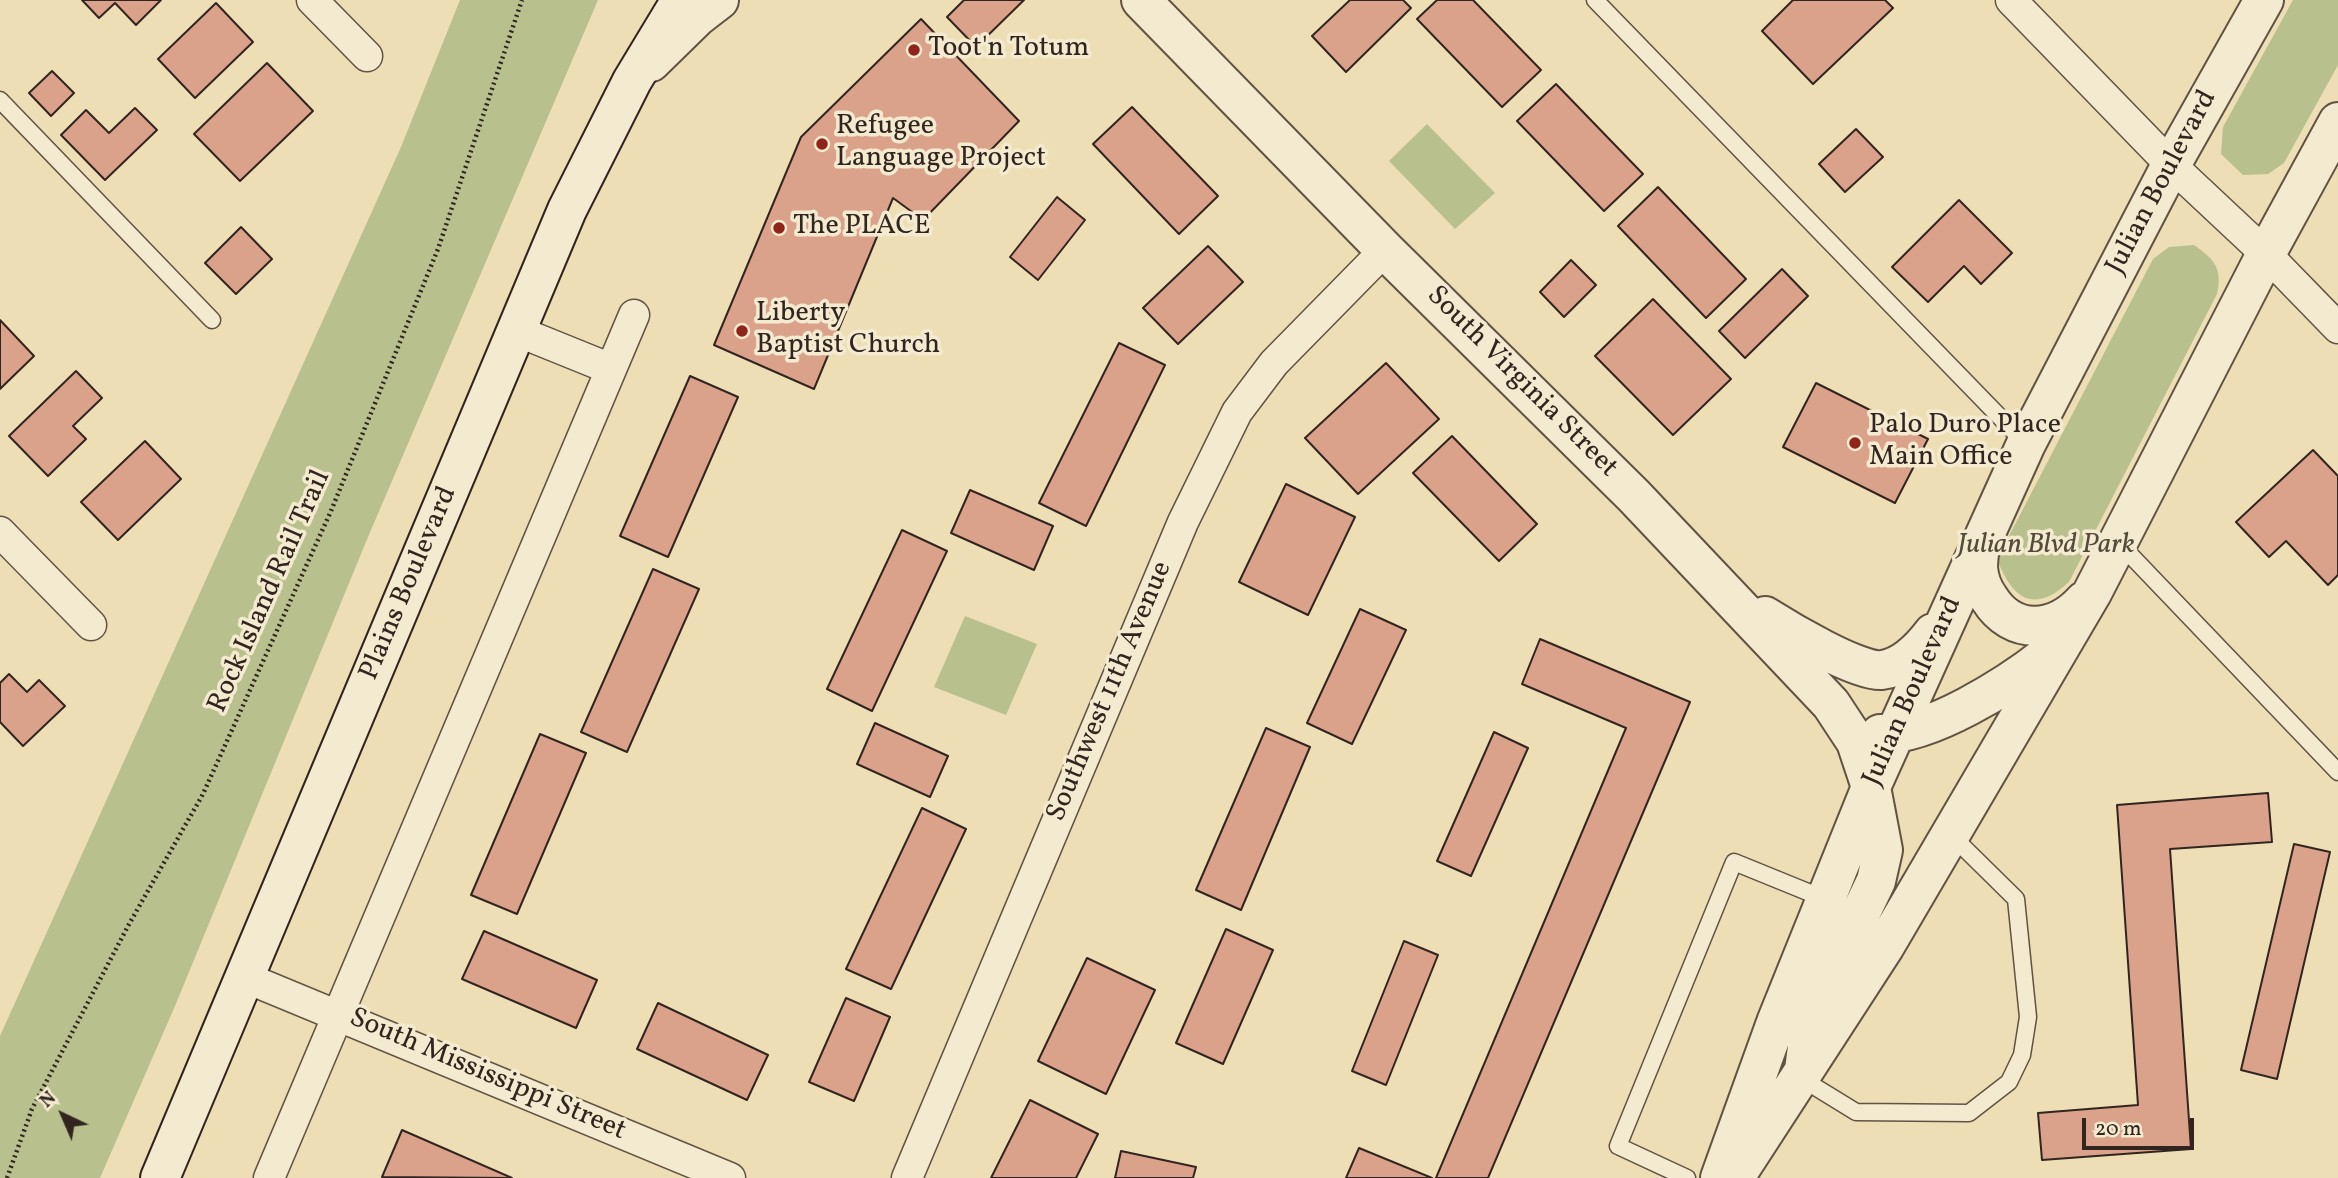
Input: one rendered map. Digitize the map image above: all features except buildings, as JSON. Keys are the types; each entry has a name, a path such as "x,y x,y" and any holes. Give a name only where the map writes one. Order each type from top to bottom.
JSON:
{"street":[{"path":"312,0 367,56"},
{"name":"Plains Boulevard","path":"160,1178 567,210 632,80 681,0"},
{"path":"632,80 697,17 719,0"},
{"name":"South Virginia Street","path":"1141,0 1385,250 1634,496 1831,704 1856,742 1871,787 1883,850 1876,881 1820,998 1809,1032 1802,1073"},
{"path":"2011,0 2171,164 2266,254 2338,328"},
{"name":"Julian Boulevard","path":"1720,1178 1777,1020 1871,787 2026,444 2171,164 2264,0"},
{"path":"1735,1178 1885,946 2092,593 2266,254 2338,122"},
{"name":"Southwest 11th Avenue","path":"907,1178 1182,522 1237,412 1274,363 1385,250"},
{"path":"269,1178 634,315"},
{"path":"517,331 611,369"},
{"path":"0,532 91,625"},
{"path":"1980,546 1978,569 1984,590 1996,610 2009,620 2025,626 2060,621 2074,612 2092,593"},
{"path":"1707,573 1760,613 1793,633 1869,670 1894,667 1915,654 1950,612"},
{"path":"1831,704 1860,728 1878,734 1894,734 1914,729 1984,699 2049,654 2069,631"},
{"name":"South Mississippi Street","path":"244,977 730,1178"}],"lane":[{"path":"1595,0 2026,444"},
{"path":"0,100 212,320"},
{"path":"2118,542 2338,772"},
{"path":"1802,1073 1856,1112 1969,1113 2008,1082 2022,1055 2028,1017 2017,899 1950,834"},
{"path":"1687,1178 1618,1146 1734,862 1825,900"}],"path":[{"name":"Rock Island Rail Trail","path":"7,1178 32,1109 128,926 202,794 331,511 438,248 522,0"}],"green space":[{"path":"460,0 598,0 368,537 175,1006 100,1178 0,1178 0,1036 401,147"},
{"path":"2293,0 2338,0 2338,65 2284,163 2268,174 2243,175 2221,154 2223,127"},
{"path":"1427,124 1495,193 1455,229 1389,161"},
{"name":"Julian Blvd Park","path":"2194,245 2212,260 2218,271 2217,294 2069,582 2045,598 2025,598 2010,584 1997,559 2153,259 2169,247"},
{"path":"965,616 1037,644 1006,715 934,687"}],"place":[{"name":"Toot'n Totum","path":"914,50"},
{"name":"Refugee Language Project","path":"822,144"},
{"name":"The PLACE","path":"779,228"},
{"name":"Liberty Baptist Church","path":"742,331"},
{"name":"Palo Duro Place Main Office","path":"1855,443"}]}
